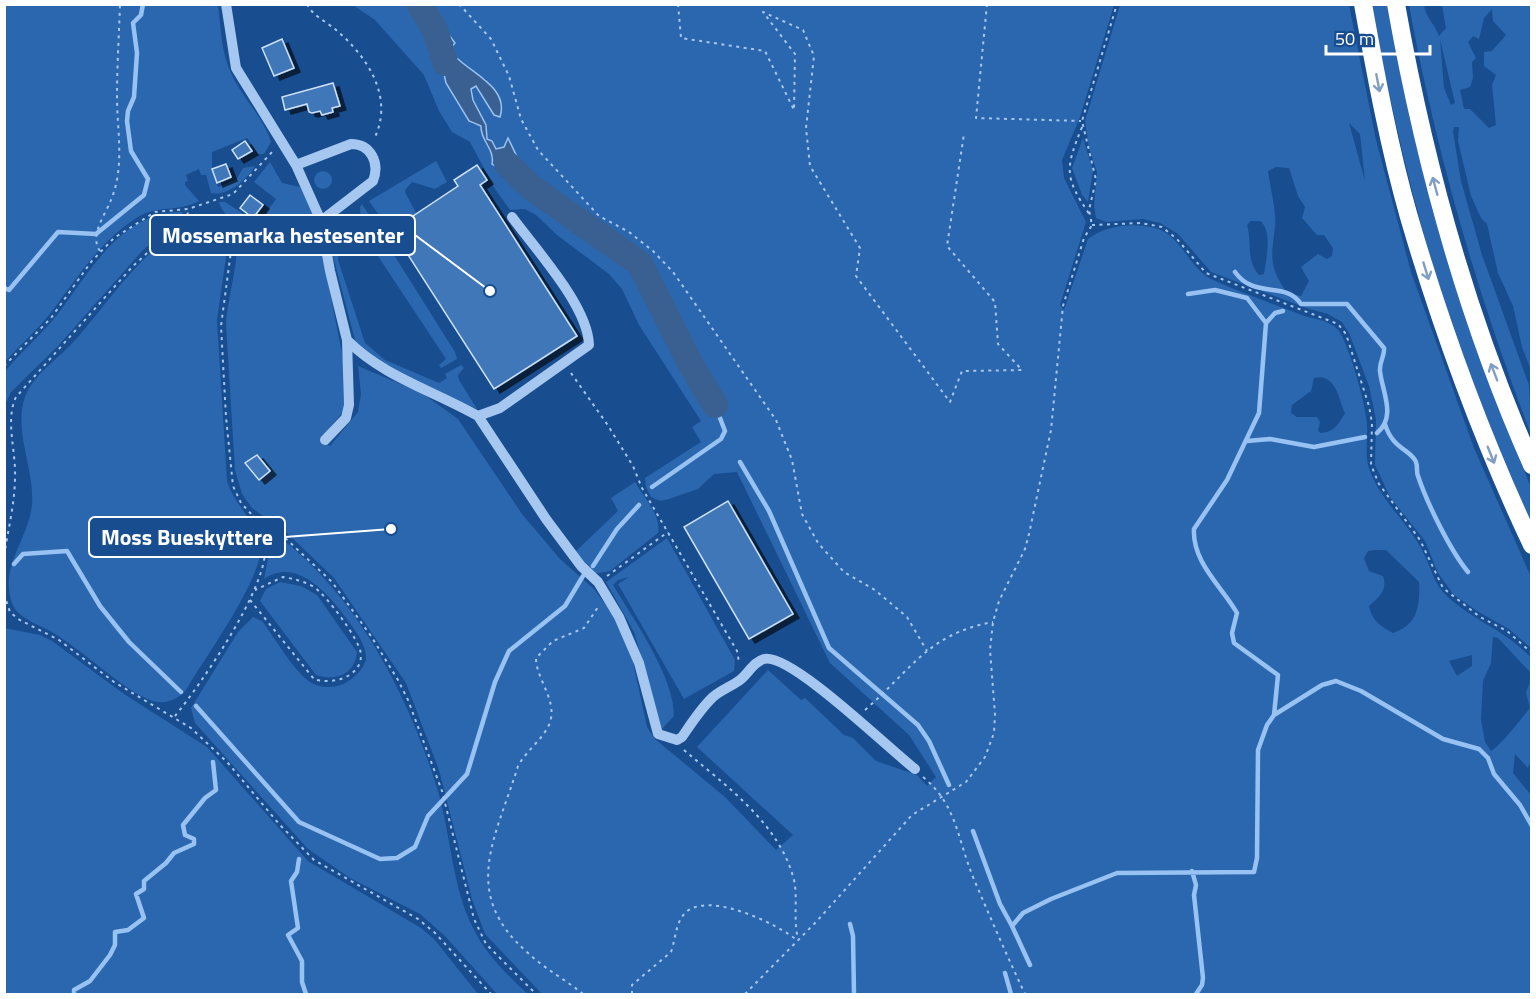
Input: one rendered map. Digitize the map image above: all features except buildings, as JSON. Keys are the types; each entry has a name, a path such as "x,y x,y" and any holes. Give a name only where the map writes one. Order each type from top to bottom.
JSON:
{"highway":[{"path":"1363,4 1384,118 1409,216 1437,307 1500,478 1532,545"},
{"path":"1396,4 1413,95 1459,270 1491,364 1532,465"}],"street":[{"path":"226,4 236,68 261,104 296,165 321,221 330,271 347,340 349,405 346,418 325,440"},
{"path":"296,165 351,144 359,144 369,149 376,165 373,181 321,221"},
{"path":"478,416 500,408 589,345 588,333 580,310 512,217"},
{"path":"347,340 374,364 478,416 566,547 598,582 606,595 629,636 656,730 664,737 677,740 714,696 742,679 755,663 766,658 778,661 821,688 915,769"}],"path":[{"path":"100,251 97,247 96,234 111,199 120,168 117,95 120,4"},
{"path":"306,4 343,36 374,76 381,98 383,119 369,149"},
{"path":"459,4 491,39 508,76 521,119 538,150 599,216 629,232 653,251 673,272 763,400 784,437 792,460 802,514 818,543 844,572 875,590 907,617 927,651"},
{"path":"678,4 681,38 765,51 795,110 795,54 763,12 803,30 814,56 806,128 810,166 860,248 856,276 950,402 962,371 1022,370 998,344 995,302 947,246 964,134"},
{"path":"987,4 976,118 1082,122"},
{"path":"1090,216 1096,180 1082,122 1117,4"},
{"path":"745,994 798,940 912,815 966,782 978,770 990,746 995,714 990,650 993,622 999,601 1025,549 1029,534 1052,430 1062,306 1084,238 1092,225 1090,216 1072,186 1068,169 1082,127"},
{"path":"5,363 51,318 100,251 145,216 164,210 188,208 234,194 281,142"},
{"path":"187,223 188,208"},
{"path":"4,556 14,504 12,419 16,397 133,266 157,244 187,223 213,216 227,225 231,251 221,326 226,417 233,486 241,502 253,516 266,546 264,566 250,600 198,684 175,716"},
{"path":"1092,225 1141,223 1162,227 1177,239 1206,273 1338,324 1346,334 1369,406 1372,423 1371,465 1379,484 1420,540 1443,588 1480,617 1507,631 1532,653"},
{"path":"563,364 607,424 738,651 742,679"},
{"path":"253,516 282,534 332,582 371,636 405,694 442,791 469,906 478,929 486,944 536,994"},
{"path":"598,582 668,532"},
{"path":"250,600 314,679 339,681 359,664 361,657 359,645 316,588 297,579 283,577 255,590"},
{"path":"4,594 10,612 18,619 53,637 114,682 175,716 210,744 307,854 330,872 418,919 435,933 491,994"},
{"path":"583,994 528,953 510,936 494,914 486,875 489,855 518,766 525,754 543,734 551,718 552,708 536,658 553,641 584,628 606,595"},
{"path":"855,718 927,651 948,635 963,628 993,622"},
{"path":"677,740 777,837 795,884 794,925 798,940"},
{"path":"915,769 944,796 972,874 1025,994"},
{"path":"632,994 632,985 671,952 676,926 686,912 696,906 708,904 730,909 768,922 798,940"}],"shaded area":[{"path":"5,4 218,5 228,65 271,142 264,154 258,154 247,138 212,152 212,170 218,187 236,180 243,168 255,166 236,186 217,194 211,193 206,175 201,175 199,169 186,175 188,181 185,185 199,201 145,213 124,227 100,250 49,315 5,362"},
{"path":"353,5 1114,5 1080,117 1062,160 1064,178 1086,222 1060,305 1064,310 1088,239 1112,228 1131,225 1158,229 1167,233 1198,269 1213,280 1302,315 1326,322 1339,331 1348,349 1361,392 1366,417 1367,460 1375,483 1418,543 1443,592 1458,606 1511,640 1531,658 1531,673 1498,638 1493,637 1491,663 1483,681 1481,720 1485,742 1491,751 1530,708 1526,692 1531,680 1531,759 1528,768 1515,754 1513,773 1531,795 1531,994 542,994 485,934 472,899 439,770 406,683 334,578 287,533 252,508 242,494 235,470 226,325 237,241 234,226 219,202 225,202 256,222 260,221 276,199 254,182 270,162 282,183 300,187 315,217 343,358 344,411 320,439 330,446 358,412 361,394 358,366 422,393 458,419 522,514 560,559 594,589 611,612 631,653 647,727 655,739 725,797 776,850 793,835 697,747 768,670 801,700 805,698 844,735 853,738 876,761 917,775 927,786 936,777 909,735 830,663 737,472 714,474 698,489 669,499 660,501 651,497 645,478 701,442 692,427 701,421 639,325 622,289 609,274 557,235 536,215 525,209 510,210 495,189 470,142 452,132 439,111 424,75 375,20","holes":["454,40 447,60 458,59 478,77 486,79 502,111 500,117 494,115 476,86 472,87 473,101 486,125 487,139 495,149 504,147 508,139 532,188 492,164 491,153 481,126 472,124 455,99 439,60","1321,377 1331,382 1345,413 1335,427 1325,433 1320,433 1318,430 1320,422 1317,417 1297,417 1291,413 1292,405 1311,391 1314,378","1386,550 1419,582 1416,613 1408,625 1393,633 1377,622 1370,611 1369,606 1382,593 1384,581 1383,576 1369,571 1364,558 1368,551","1472,655 1472,666 1457,676 1449,661"]},
{"path":"1120,5 1349,5 1376,140 1411,272 1474,448 1531,577 1531,648 1509,629 1453,594 1438,573 1425,541 1390,497 1375,465 1376,420 1369,386 1349,333 1342,322 1328,314 1211,272 1178,234 1160,223 1143,219 1106,222 1096,218 1094,206 1097,172 1089,148 1085,121","holes":["1349,123 1360,134 1365,181","1276,167 1289,168 1298,196 1305,207 1302,218 1317,235 1324,235 1333,248 1332,256 1327,259 1318,254 1301,267 1309,281 1301,296 1287,293 1274,269 1272,255 1275,215 1268,171","1251,221 1260,221 1264,225 1268,238 1264,274 1259,275 1252,264 1247,225"]},
{"path":"1371,5 1387,5 1411,124 1438,230 1475,344 1531,488 1531,525 1495,440 1442,296 1402,151"},
{"path":"1409,5 1424,5 1439,36 1446,28 1442,5 1531,5 1531,370 1522,347 1513,306 1498,273 1487,224 1481,218 1471,196 1458,141 1459,127 1454,127 1453,132 1461,181 1482,255 1529,385 1531,434 1493,329 1460,222 1420,60","holes":["1492,9 1493,21 1506,35 1492,51 1484,52 1484,66 1496,75 1492,85 1496,125 1489,128 1470,109 1464,109 1460,90 1470,87 1473,78 1472,62 1476,58 1468,42 1473,36 1479,39 1484,18","1440,39 1455,103 1451,105 1444,88"]},
{"path":"438,29 445,30 455,43 447,53 447,60 458,59 489,84 500,98 500,117 494,115 476,86 471,89 473,100 486,125 487,139 492,141 496,149 504,147 508,138 532,188 529,189 492,164 491,154 481,126 469,121 446,83 442,65 428,46 429,34"},
{"path":"1083,138 1093,171 1088,202 1082,195 1072,168"},
{"path":"436,161 447,182 435,189 412,182 405,190 416,213 409,218 416,228 396,239 369,201"},
{"path":"323,171 329,174 332,180 329,186 323,189 317,186 314,180 317,174"},
{"path":"362,204 455,352 457,359 441,368 439,365 446,359 362,232 360,207"},
{"path":"183,212 175,225 143,250 58,346 11,392 5,405 7,369 57,315 109,247 142,222 161,214"},
{"path":"210,223 223,231 227,250 217,320 227,481 257,534 260,542 260,556 245,594 186,690 174,699 158,702 132,691 57,635 24,617 13,606 9,587 12,563 26,530 32,505 21,423 22,410 25,397 34,381 70,346 152,251 190,227"},
{"path":"347,235 339,251 338,260 365,343 385,360 439,383 447,378 445,374 461,365 464,368 458,375 459,380 477,409 389,369 356,344 332,252 336,241"},
{"path":"635,482 655,514 658,533 610,571 593,574 575,552 618,511 611,498"},
{"path":"263,525 295,550 324,578 349,609 392,678 410,715 438,791 456,878 466,912 490,955 528,994 497,994 445,936 420,914 350,878 308,849 195,723 191,708 238,632 253,617 262,621 297,670 314,684 325,687 341,685 356,675 365,663 366,654 359,637 321,589 300,575 288,572 276,573 264,579 270,548"},
{"path":"667,538 735,660 734,671 684,699 618,584 629,577 618,580 613,585 642,631 660,666 672,700 674,716 662,729 634,632 606,582"},
{"path":"280,582 301,586 317,595 357,652 353,666 348,671 337,677 316,675 260,601 266,589"},
{"path":"4,628 40,635 52,641 124,694 207,747 308,861 421,928 434,939 478,994 5,994"}],"waterway":[{"path":"4,288 9,290 58,232 96,234 144,195 148,179 131,151 127,121 128,111 134,97 137,53 133,23 141,15 143,4"},
{"path":"419,4 435,30 445,63"},
{"path":"507,164 532,188 640,264 690,363 715,405"},
{"path":"1235,272 1252,285 1287,293 1301,304 1347,304 1384,348 1380,371 1387,411 1383,426 1377,433"},
{"path":"1188,294 1215,290 1247,298 1266,323 1259,413 1227,480 1194,529 1195,541 1203,563 1237,613 1232,633 1234,643 1278,675 1274,715"},
{"path":"1266,323 1275,313 1283,311"},
{"path":"652,487 721,439 725,431 715,405"},
{"path":"1385,424 1392,439 1414,458 1417,464 1417,474 1433,512 1454,552 1468,572"},
{"path":"1247,441 1270,439 1314,447 1365,437"},
{"path":"740,462 769,511 829,648 918,725 929,741 949,785"},
{"path":"593,566 617,529 639,505"},
{"path":"14,564 23,554 67,551 100,606 129,642 181,692"},
{"path":"196,706 299,822 380,859 397,858 415,847 428,816 467,774 495,682 509,651 565,606 583,576"},
{"path":"973,831 1000,904 1012,926 1023,913 1051,899 1117,873 1254,872 1257,858 1258,750 1267,725 1274,715 1322,685 1336,681 1361,691 1443,739 1479,749 1488,758 1494,774 1520,805 1532,826"},
{"path":"74,994 74,990 90,981 110,955 115,945 115,932 128,930 144,918 136,894 144,889 144,881 166,863 174,853 194,844 194,839 185,835 183,825 205,798 216,790 213,762"},
{"path":"299,859 297,872 291,881 298,928 288,935 302,961 302,982 306,994"},
{"path":"1192,871 1196,885 1194,895 1203,978 1202,985 1196,994"},
{"path":"850,924 853,936 854,994"},
{"path":"1012,926 1030,965"},
{"path":"1005,973 1011,994"}],"place":[{"name":"Mossemarka hestesenter","path":"490,291"},
{"name":"Moss Bueskyttere","path":"391,529"}]}
